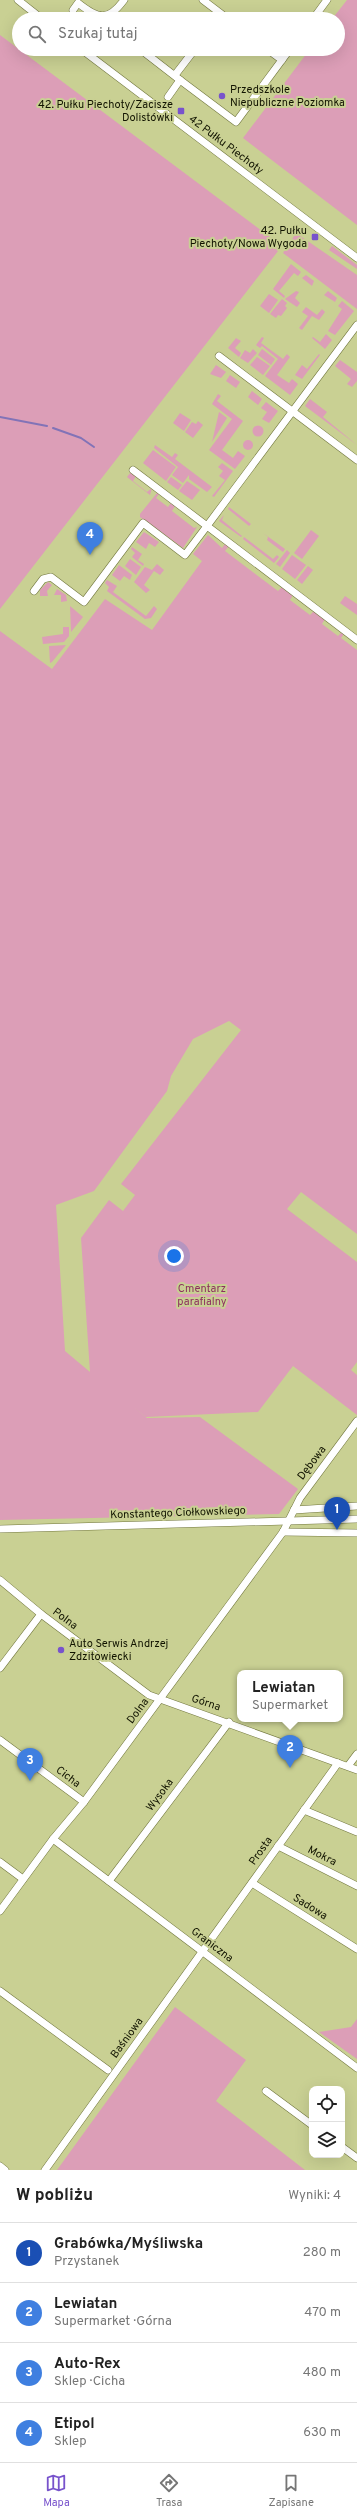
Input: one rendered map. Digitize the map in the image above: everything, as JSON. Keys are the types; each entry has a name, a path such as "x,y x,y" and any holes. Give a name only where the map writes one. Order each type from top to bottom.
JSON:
{"street":[{"path":"18,0 33,12"},
{"path":"113,12 124,0"},
{"path":"203,0 215,12"},
{"path":"318,12 327,0"},
{"path":"73,10 76,2 90,12"},
{"name":"42 Pułku Piechoty","path":"90,56 357,258"},
{"path":"149,56 236,122 285,56"},
{"path":"168,97 177,78 191,56"},
{"path":"277,56 282,60"},
{"path":"34,591 43,578 51,577 84,602 143,523 185,555 357,326"},
{"path":"219,356 357,460"},
{"path":"133,470 357,640"},
{"name":"Dębowa","path":"290,1521 300,1498 357,1422"},
{"path":"294,1510 357,1506"},
{"name":"Konstantego Ciołkowskiego","path":"0,1529 357,1519"},
{"name":"Dolna","path":"0,1911 53,1839 84,1802 290,1521"},
{"path":"283,1532 357,1533"},
{"name":"Polna","path":"0,1580 41,1614 148,1695 160,1699"},
{"path":"0,1668 41,1614"},
{"name":"Górna","path":"160,1699 229,1722 357,1770"},
{"name":"Wysoka","path":"109,1881 229,1722"},
{"name":"Cicha","path":"0,1740 84,1802"},
{"path":"348,1766 357,1754"},
{"name":"Prosta","path":"202,1951 338,1762"},
{"path":"304,1810 357,1832"},
{"name":"Graniczna","path":"53,1839 357,2068"},
{"name":"Mokra","path":"278,1846 357,1886"},
{"path":"0,1862 24,1879"},
{"name":"Sadowa","path":"252,1883 357,1949"},
{"name":"Baśniowa","path":"45,2170 202,1951"},
{"path":"0,1991 108,2070"},
{"path":"266,2091 309,2123"},
{"path":"345,2149 357,2158"},
{"path":"0,2166 6,2170"}],"green space":[{"path":"347,0 357,0 357,225 243,138 305,56 345,56 345,12 338,12"},
{"path":"0,35 12,44 12,56 28,56 282,246 0,609"},
{"path":"296,233 357,275 357,309 283,253"},
{"path":"332,246 357,265 357,269 329,250"},
{"path":"291,264 301,272 298,276 294,273 279,291 285,296 284,298 273,289"},
{"path":"306,275 314,281 312,286 302,278"},
{"path":"296,291 299,292 295,298 300,303 297,307 285,299"},
{"path":"328,291 337,298 335,302 324,295"},
{"path":"269,294 278,300 269,313 260,306"},
{"path":"282,299 287,303 285,306 287,308 281,316 278,315 276,318 270,314"},
{"path":"342,301 354,311 335,335 328,331 342,309 338,306"},
{"path":"306,307 317,315 322,309 325,312 319,320 312,316 302,330 299,328 308,316 302,312"},
{"path":"326,334 332,340 325,349 312,338 313,337 320,342"},
{"path":"262,337 264,338 261,343 283,359 287,354 290,357 277,375 289,383 292,379 298,384 290,395 265,376 278,359 262,346 260,348 256,345"},
{"path":"236,338 241,341 235,348 241,353 239,357 228,348"},
{"path":"253,349 257,353 248,363 240,358 245,350 250,353"},
{"path":"262,349 275,359 271,365 258,355"},
{"path":"319,354 320,355 302,379 295,375 302,365 307,369"},
{"path":"257,357 270,366 263,375 250,365"},
{"path":"340,360 357,372 357,381 352,387 347,384 351,379 335,366"},
{"path":"216,365 226,372 221,378 210,374"},
{"path":"230,375 240,382 236,388 226,381"},
{"path":"252,391 262,399 258,405 248,397"},
{"path":"218,394 221,396 217,401 243,421 222,450 233,458 238,451 245,456 235,469 209,450 232,419 212,404"},
{"path":"310,399 327,412 323,417 357,445 305,406"},
{"path":"266,402 278,411 269,423 262,419 267,412 261,408"},
{"path":"219,412 227,418 212,442"},
{"path":"180,413 191,420 184,431 173,423"},
{"path":"198,421 203,425 193,438 185,432 192,422 196,424"},
{"path":"258,425 262,427 264,431 262,435 258,437 254,435 252,431 254,427"},
{"path":"246,440 250,440 252,441 252,449 246,450 243,447 243,443"},
{"path":"155,445 172,457 175,453 178,455 175,459 212,487 207,492 189,479 189,475 183,483 172,475 178,467 154,448"},
{"path":"153,450 176,467 166,481 143,463"},
{"path":"222,463 233,471 214,497 212,496 225,480 219,476 223,471 218,467"},
{"path":"131,472 136,476 133,481 147,492 152,488 150,495 127,477"},
{"path":"171,477 182,485 178,490 167,482"},
{"path":"187,481 200,490 192,500 179,491"},
{"path":"157,493 159,494 156,498 168,507 171,503 175,506 172,511 194,528 197,527 183,548 140,517 140,514"},
{"path":"229,507 251,524 249,526 228,509"},
{"path":"224,515 222,520 242,536 241,537 219,521"},
{"path":"311,530 319,536 302,559 294,553"},
{"path":"144,532 159,542 155,547 149,543 146,549 136,542"},
{"path":"263,533 285,549 283,552 267,540 268,537"},
{"name":"Cmentarz parafialny","path":"208,535 222,548 225,544 229,546 225,551 278,591 282,587 293,595 290,600 310,615 314,611 325,619 322,624 338,636 342,632 344,634 341,638 357,650 357,1234 301,1192 287,1209 357,1262 357,1362 351,1370 357,1375 357,1415 293,1366 258,1412 146,1417 131,1405 147,1418 200,1417 298,1489 279,1514 0,1520 0,631 52,669 105,599 152,630 202,561 193,554","holes":["229,1021 241,1030 121,1184 135,1195 123,1211 109,1200 81,1238 90,1372 65,1351 56,1205 94,1191 167,1091 171,1076 193,1039"]},
{"path":"244,537 273,559 277,555 279,557 274,563 243,539"},
{"path":"132,547 142,554 138,560 144,564 143,566 132,557 135,553 131,549"},
{"path":"287,550 290,553 280,567 276,564"},
{"path":"292,555 306,565 295,579 282,569"},
{"path":"130,559 141,567 136,575 125,566"},
{"path":"157,564 164,570 160,575 154,571 144,585 150,590 146,593 134,582 145,567 152,570"},
{"path":"119,565 132,575 130,580 124,576 120,581 112,575"},
{"path":"308,566 313,570 302,584 297,580"},
{"path":"107,580 117,586 113,592 146,616 154,606 157,609 151,618 145,619 107,591 109,587 105,583"},
{"path":"48,582 52,585 47,591 48,596 40,596 40,590"},
{"path":"57,589 66,595 67,601 61,602 61,595 54,595"},
{"path":"345,596 357,604 357,615 340,603"},
{"path":"70,606 83,617 71,632"},
{"path":"63,627 69,627 69,636 64,642 43,644 42,637 63,634"},
{"path":"66,645 52,662 50,663 49,646"},
{"path":"175,2007 246,2060 216,2101 305,2170 57,2170"},
{"path":"357,2019 357,2059 319,2032 351,2027"}],"waterway":[{"path":"0,417 47,426"},
{"path":"53,428 81,438 94,447"}],"place":[{"name":"Przedszkole Niepubliczne Poziomka","path":"222,96"},
{"name":"42. Pułku Piechoty/Zacisze Dolistówki","path":"181,111"},
{"name":"42. Pułku Piechoty/Nowa Wygoda","path":"315,237"},
{"name":"Etipol","path":"90,555"},
{"name":"Grabówka/Myśliwska","path":"337,1530"},
{"name":"Auto Serwis Andrzej Zdzitowiecki","path":"61,1650"},
{"name":"Lewiatan","path":"290,1768"},
{"name":"Auto-Rex","path":"30,1781"}]}
